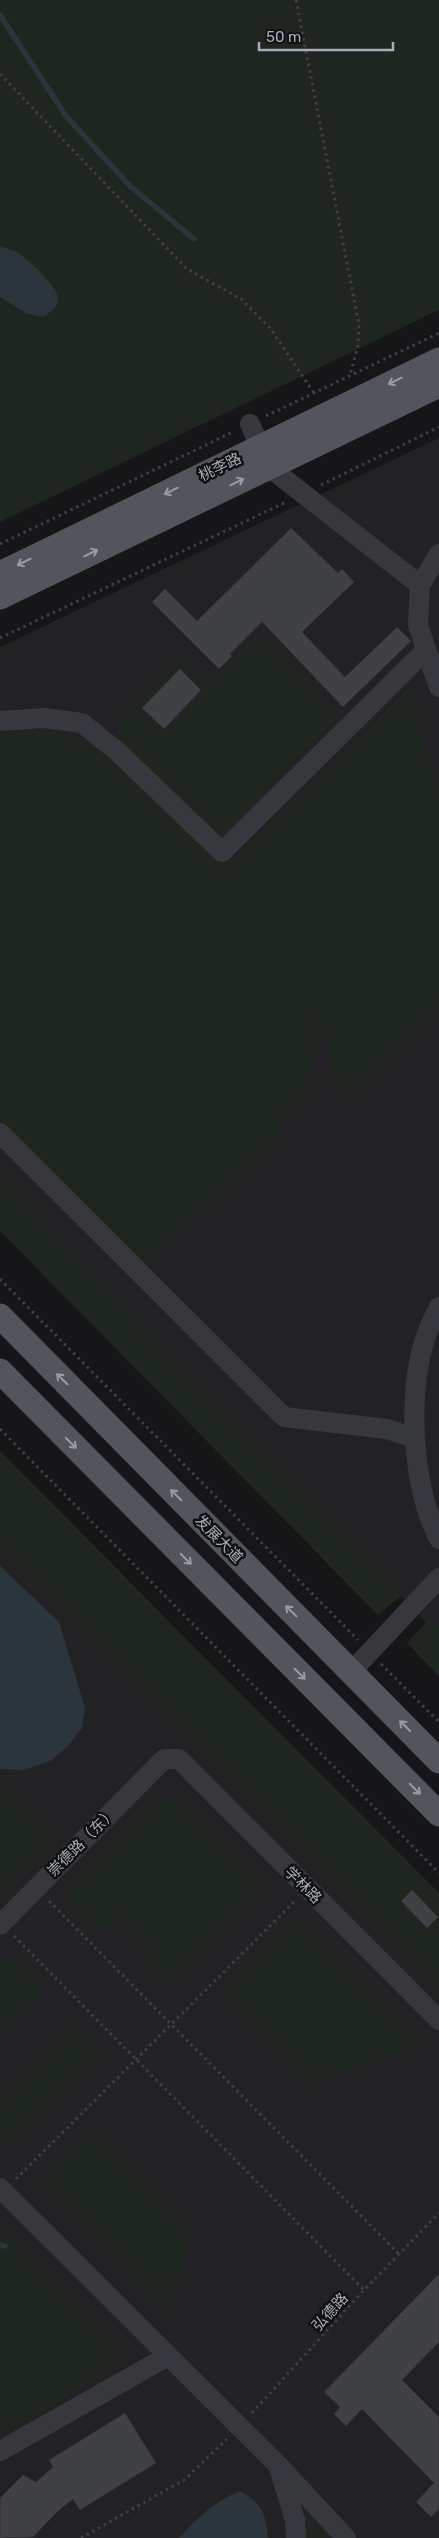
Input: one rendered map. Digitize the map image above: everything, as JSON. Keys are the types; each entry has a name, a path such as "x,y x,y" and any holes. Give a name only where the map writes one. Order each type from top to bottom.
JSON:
{"main road":[{"name":"桃李路","path":"0,597 265,457 439,360"},
{"name":"桃李路","path":"0,574 265,457 439,385"},
{"name":"发展大道","path":"0,1316 439,1761"},
{"path":"0,1372 439,1814"}],"lane":[{"path":"250,424 265,457 303,494 420,585"},
{"path":"439,554 420,585 418,625 439,687"},
{"path":"0,721 44,718 82,723 118,752 222,852 426,650"},
{"path":"0,1133 284,1417 388,1429 414,1438"},
{"path":"439,1307 425,1339 417,1373 414,1438 428,1518 439,1539"},
{"path":"351,1672 439,1578"},
{"name":"崇德路（东）","path":"1,1924 164,1759"},
{"name":"学林路","path":"164,1759 179,1760 439,2020"},
{"path":"2,2190 279,2466 346,2538"},
{"path":"0,2451 168,2356"},
{"path":"279,2466 295,2520 296,2538"}],"path":[{"path":"296,0 358,325 358,345 350,376"},
{"path":"0,74 187,269 241,299 270,328 314,393"},
{"path":"0,544 439,333"},
{"path":"0,638 439,427"},
{"path":"0,1279 439,1722"},
{"path":"0,1429 439,1873"},
{"path":"36,1888 399,2254"},
{"path":"2,2190 308,1889"},
{"path":"1,1924 364,2290"},
{"name":"弘德路","path":"79,2538 184,2480 239,2427 364,2290 439,2213"}],"shaded area":[{"path":"0,0 439,0 439,310 0,522"},
{"path":"0,246 23,256 54,289 57,295 57,303 43,317 26,313 0,297"},
{"path":"439,438 439,1636 0,1181 0,647"},
{"path":"260,636 342,719 223,837 215,836 118,739 115,735 116,728 183,662 210,687"},
{"path":"407,689 439,788 439,1002 346,1095 335,1082 315,1002 316,1047 306,1086 273,1137 144,1264 0,1120 0,734 28,728 64,735 100,746 225,869"},
{"path":"0,1181 401,1596 378,1615 0,1231"},
{"path":"0,1451 439,1893 439,1987 0,1541"},
{"path":"0,1541 439,1987 439,2538 0,2538"},
{"path":"0,1566 59,1622 85,1708 82,1728 68,1746 52,1760 24,1770 0,1769"},
{"path":"431,1617 439,1625 439,1676 407,1643"},
{"path":"0,1783 56,1837 0,1894"},
{"path":"166,1793 259,1886 164,1982 144,1963 155,1949 119,1913 100,1931 65,1895"},
{"path":"295,1919 419,2047 307,2081 224,1990"},
{"path":"11,1955 44,1988 0,2032 0,1965"},
{"path":"77,2029 98,2049 5,2143 0,2138 0,2094 6,2099"},
{"path":"94,2138 190,2236 166,2308 44,2182 84,2139"},
{"path":"0,2227 120,2358 45,2413 0,2431"},
{"path":"240,2491 254,2500 262,2510 268,2538 179,2538 207,2511 222,2500"},
{"path":"309,2520 328,2538 303,2538 303,2522"}],"building":[{"path":"291,528 338,573 342,569 354,582 302,632 345,677 397,627 411,641 343,707 262,622 230,654 232,656 219,669 152,602 165,589 197,621"},
{"path":"180,669 201,690 164,729 142,708"},
{"path":"412,1890 438,1917 427,1928 401,1901"},
{"path":"439,2274 439,2342 402,2380 439,2417 439,2509 431,2517 416,2502 434,2483 362,2409 346,2426 334,2414 340,2407 324,2392"},
{"path":"125,2413 156,2463 80,2510 73,2499 57,2512 33,2537 0,2538 0,2498 23,2475 36,2482 53,2467 49,2460"}],"waterway":[{"path":"0,15 66,116 130,186 194,239"},
{"path":"0,2245 5,2246"}]}
